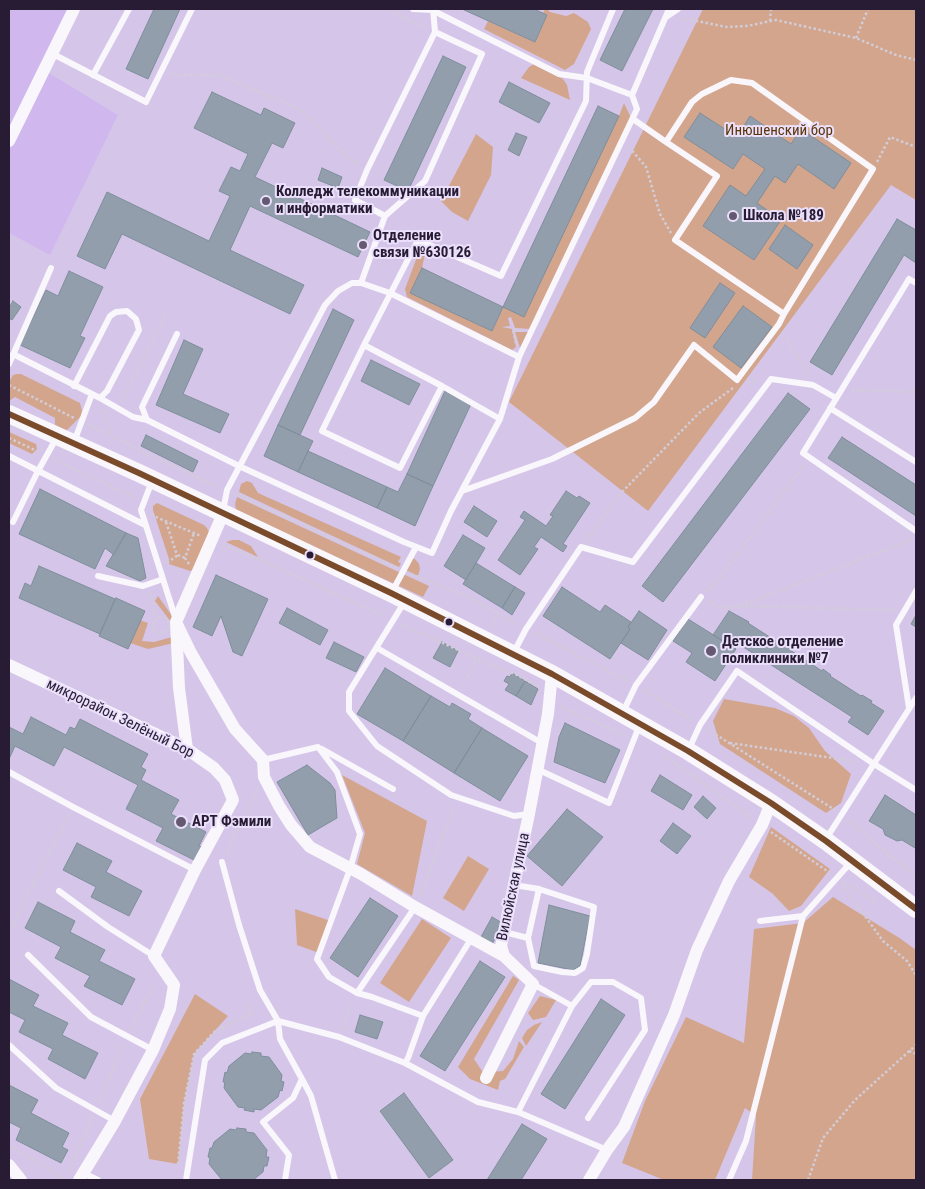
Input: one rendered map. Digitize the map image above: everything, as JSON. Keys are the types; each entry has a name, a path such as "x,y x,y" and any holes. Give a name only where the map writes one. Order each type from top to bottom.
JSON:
{"main road":[{"path":"9,414 398,596 552,674 623,713 637,732 688,751 771,803 826,840 916,909"}],"street":[{"path":"9,141 74,9"},
{"path":"186,749 179,688 176,622 223,514"},
{"path":"176,622 191,653 231,721 262,760 264,777 291,825 310,847 504,956"},
{"name":"микрорайон Зелёный Бор","path":"9,665 186,749 214,768 225,780 233,800 195,870 154,956"},
{"name":"Вилюйская улица","path":"533,984 504,956 501,946 538,769 552,674"},
{"path":"589,1180 607,1150 624,1127 674,1016 696,950 729,881 762,825 771,803"},
{"path":"81,1177 115,1122 153,1050 170,1009 174,985 154,956"},
{"path":"486,1078 533,984"},
{"path":"9,1165 21,1180"}],"lane":[{"path":"93,75 129,9"},
{"path":"53,54 146,102 192,9"},
{"path":"413,9 432,9 559,74 587,78 632,95"},
{"path":"385,216 355,200 435,32 432,9"},
{"path":"442,386 400,468 322,431 418,240 501,276 586,101 587,72 613,9"},
{"path":"13,354 100,398 133,418 147,420 239,466 432,553 450,511 500,419 519,357 633,119 637,109 632,95 667,14 678,9"},
{"path":"361,283 385,216 425,181 482,54 435,32"},
{"path":"462,491 552,458 635,418 654,402 694,345 737,380 779,324 873,169 752,83 731,80 702,94 692,102 666,142"},
{"path":"633,119 717,176 675,240 784,314"},
{"path":"9,364 51,268"},
{"path":"916,283 909,279 803,454 916,531"},
{"path":"223,514 227,490 325,305 338,291 352,283 361,283 390,293 519,357"},
{"path":"74,386 110,316 116,312 127,311 136,320 139,330 107,391 100,398"},
{"path":"147,420 142,406 177,334"},
{"path":"364,345 500,419"},
{"path":"513,654 526,629 581,547 633,562 771,379 814,385 836,398"},
{"path":"13,522 47,456 81,422 92,394"},
{"path":"830,408 916,462"},
{"path":"9,456 145,524"},
{"path":"153,480 141,507 176,622"},
{"path":"416,547 404,571 393,620 349,692 349,711 377,746 451,795 514,816 529,814"},
{"path":"98,576 143,586 162,579"},
{"path":"909,708 896,625 916,592"},
{"path":"623,713 636,685 701,597"},
{"path":"377,648 542,743"},
{"path":"688,751 700,725 737,671 874,764 916,790"},
{"path":"826,840 916,698"},
{"path":"538,769 609,803 637,732"},
{"path":"262,760 318,747 393,789"},
{"path":"318,747 337,772 360,834 350,869 317,959 329,977 357,993 423,1016"},
{"path":"9,772 195,870"},
{"path":"729,1180 746,1142 803,916 852,861"},
{"path":"222,862 239,925 260,990 278,1021 280,1039 311,1096 335,1180"},
{"path":"514,885 539,890 594,907 583,968 575,973 534,966 528,938 539,890"},
{"path":"59,891 108,927 154,956"},
{"path":"357,993 416,907"},
{"path":"760,920 803,916"},
{"path":"504,932 528,938"},
{"path":"405,1063 423,1016 471,939"},
{"path":"28,955 91,1017 153,1050"},
{"path":"518,1112 572,1006 591,982 613,982 641,998 645,1030 588,1118"},
{"path":"533,984 572,1006"},
{"path":"186,1180 205,1060 222,1043 278,1021 339,1037 405,1063 478,1102 518,1112 607,1150"},
{"path":"9,1045 56,1088 115,1122"},
{"path":"285,1180 289,1155 263,1122 293,1098 302,1079"},
{"path":"81,1177 98,1180"}],"path":[{"path":"386,9 435,32"},
{"path":"770,21 771,9"},
{"path":"856,38 868,9"},
{"path":"667,14 727,27 747,26 776,20 856,38 896,55 916,60"},
{"path":"162,70 175,75 219,75 300,109 350,160 368,170"},
{"path":"873,169 890,137 916,147"},
{"path":"623,140 646,167 660,214 675,240"},
{"path":"117,409 166,314"},
{"path":"779,324 814,385"},
{"path":"581,547 622,492 699,413 739,384 771,379"},
{"path":"9,385 149,455 421,579"},
{"path":"841,390 916,392"},
{"path":"100,398 112,436"},
{"path":"9,438 135,496 141,507 166,521 270,564 502,670 515,674 550,697 637,732"},
{"path":"809,458 719,579 701,597 719,608 740,606 905,610"},
{"path":"135,496 137,490"},
{"path":"166,521 176,552 178,555 186,558"},
{"path":"740,606 916,538"},
{"path":"147,584 156,618 153,624 154,629 158,632 164,632 168,629 168,621 164,617 156,618"},
{"path":"491,628 498,614"},
{"path":"468,677 480,652"},
{"path":"636,685 842,814 916,876"},
{"path":"728,743 874,764"},
{"path":"656,750 837,878 874,902 877,895"},
{"path":"222,862 264,777"},
{"path":"9,932 73,807"},
{"path":"416,907 453,808"},
{"path":"837,878 884,940 907,962 916,975"},
{"path":"9,1146 66,1180 127,1036 163,969"},
{"path":"339,1037 357,993"},
{"path":"247,1003 251,1014"},
{"path":"808,1180 823,1138 855,1100 916,1045"},
{"path":"908,1051 916,1054"}],"shaded area":[{"path":"9,9 72,9 44,70 118,115 50,255 9,233"}],"green space":[{"path":"545,9 566,16 574,13 588,22 591,29 574,64 565,70 484,29 488,21 535,42 547,15 543,13"},
{"name":"Инюшенский бор","path":"703,9 916,9 916,200 891,185 648,511 509,402"},
{"path":"534,64 563,79 567,85 570,100 521,78 529,67"},
{"path":"624,103 631,118 530,329 515,328 511,317 508,318 510,326 502,327 512,329 516,347 512,350 407,297 405,289 417,257 421,252 425,254 422,268 411,293 492,331 503,307 619,116"},
{"path":"476,134 493,147 491,175 468,221 452,212 441,201"},
{"path":"515,332 529,332 520,348"},
{"path":"21,374 80,403 81,416 66,431 55,425 55,418 15,397 9,401 9,382 13,375"},
{"path":"9,432 36,444 37,449 32,454 9,443"},
{"path":"247,481 252,483 258,493 401,557 398,562 401,563 399,567 239,492 241,484"},
{"path":"237,497 429,586 423,597 241,513 236,510"},
{"path":"157,503 207,528 209,532 195,569 190,571 169,564 153,510 153,506"},
{"path":"239,540 251,546 258,557 226,542"},
{"path":"412,558 419,564 418,576 406,570"},
{"path":"158,596 175,620 171,622 155,601"},
{"path":"140,620 148,623 142,641 154,642 172,637 174,643 148,649 130,643"},
{"path":"724,699 775,708 794,716 809,728 825,751 851,774 841,803 826,813 720,744 713,721"},
{"path":"342,775 427,821 412,896 357,864 365,833"},
{"path":"771,827 830,869 801,906 789,911 773,894 749,877"},
{"path":"468,856 489,869 464,911 443,898"},
{"path":"833,897 916,950 916,1180 752,1180 756,1116 745,1108 715,1180 664,1180 622,1163 645,1101 686,1017 744,1043 754,929 803,923"},
{"path":"295,909 331,921 319,953 297,945"},
{"path":"422,919 451,938 409,1002 380,983"},
{"path":"513,976 519,980 474,1059 486,1077 489,1072 503,1071 513,1059 519,1041 524,1047 505,1079 500,1081 498,1090 470,1079 458,1067"},
{"path":"195,994 228,1016 194,1054 184,1103 178,1164 149,1159 140,1099"},
{"path":"540,996 556,1000 546,1017 533,1020 528,1013"},
{"path":"542,1022 526,1046 522,1038 527,1030"}],"building":[{"path":"154,9 180,9 148,79 126,69"},
{"path":"462,9 534,9 547,15 535,42"},
{"path":"625,9 653,9 622,71 600,60"},
{"path":"443,56 466,67 408,191 384,180"},
{"path":"509,82 550,103 539,123 499,102"},
{"name":"Колледж телекоммуникации и информатики","path":"212,92 261,115 264,108 295,123 283,148 272,143 255,177 370,232 358,257 250,206 230,250 304,285 290,314 122,234 105,269 77,256 107,192 209,241 230,196 219,191 231,167 240,171 248,154 194,128"},
{"path":"598,106 619,116 524,317 503,307"},
{"path":"700,113 737,137 750,116 791,144 801,129 851,163 834,189 798,164 785,183 775,176 757,203 781,220 754,260 703,226 730,185 746,196 765,169 743,154 733,169 684,137"},
{"path":"516,133 527,137 519,156 508,150"},
{"path":"322,168 342,177 338,188 318,180"},
{"path":"897,219 916,230 916,263 904,255 832,375 810,362"},
{"path":"785,225 813,245 797,269 769,249"},
{"path":"422,268 503,307 492,331 410,293"},
{"path":"69,271 103,287 80,336 85,338 70,368 20,345 46,290 58,296"},
{"path":"720,283 735,293 705,338 690,328"},
{"path":"13,301 21,307 12,320 9,318 9,308"},
{"path":"743,306 772,327 741,368 713,347"},
{"path":"333,309 354,320 300,435 278,425"},
{"path":"184,340 203,349 183,394 229,414 220,433 156,405"},
{"path":"371,360 420,384 409,405 361,381"},
{"path":"445,391 471,404 433,486 407,474"},
{"path":"788,393 810,409 663,602 642,586"},
{"path":"278,425 313,441 298,472 264,456"},
{"path":"146,435 198,461 193,472 141,446"},
{"path":"842,437 916,485 916,516 828,458"},
{"path":"308,451 387,487 377,508 298,472"},
{"path":"407,474 433,486 415,526 377,508 387,487 398,492"},
{"path":"40,489 126,533 114,555 105,548 95,569 19,534"},
{"path":"566,491 590,503 563,544 567,546 563,552 541,537 534,547 538,549 520,575 498,560 525,520 520,517 524,511 546,526 553,516 550,515"},
{"path":"474,506 497,521 487,537 464,522"},
{"path":"126,533 138,538 146,578 140,581 106,566"},
{"path":"463,535 485,548 466,580 444,566"},
{"path":"476,563 515,587 502,608 463,584"},
{"path":"39,566 115,599 100,634 19,598 25,583 31,586"},
{"path":"216,575 268,599 242,656 233,652 221,616 212,636 193,627"},
{"path":"515,587 525,593 512,615 502,608"},
{"path":"562,587 600,612 605,605 631,622 628,627 630,629 610,659 543,616"},
{"path":"116,598 145,611 128,649 99,636"},
{"path":"287,608 328,630 320,645 279,623"},
{"path":"639,611 667,630 648,660 621,643 630,629 628,627"},
{"path":"729,611 749,622 782,645 783,643 790,650 822,671 823,669 830,676 872,701 871,703 884,711 868,735 848,722 852,717 734,641 730,646 713,635"},
{"path":"916,615 916,627 911,624"},
{"name":"Детское отделение поликлиники №7","path":"688,619 736,649 715,681 686,662 692,653 673,641"},
{"path":"334,642 364,657 356,672 326,658"},
{"path":"442,642 458,651 450,667 433,658"},
{"path":"385,668 431,696 403,741 357,714"},
{"path":"512,673 525,681 516,696 505,690 509,684 504,681"},
{"path":"525,681 538,689 531,705 516,696"},
{"path":"431,696 450,707 452,703 471,714 468,719 482,728 454,773 403,741"},
{"path":"31,717 66,735 70,727 75,729 80,719 148,754 141,767 146,770 141,780 179,800 171,814 206,832 199,846 203,847 196,861 156,841 163,828 126,809 138,785 64,747 54,766 15,746 9,759 9,727 23,734"},
{"path":"565,723 620,750 605,783 554,762 559,737"},
{"path":"482,728 528,756 500,801 454,773"},
{"path":"307,765 330,783 335,790 337,818 308,835 277,782"},
{"path":"660,775 692,795 683,810 651,791"},
{"path":"885,795 916,815 915,848 902,840 897,841 885,835 883,829 869,821"},
{"path":"703,796 716,808 707,819 694,807"},
{"path":"567,809 603,837 562,886 527,856"},
{"path":"673,823 691,836 677,854 660,841"},
{"path":"77,843 112,861 106,872 142,891 129,916 91,897 96,887 63,870"},
{"path":"370,898 398,916 358,977 330,958"},
{"path":"38,902 75,921 70,932 105,950 99,961 135,979 122,1005 84,986 90,976 55,958 61,947 25,928"},
{"path":"549,905 590,916 580,966 573,970 538,963"},
{"path":"492,917 504,924 492,944 481,937"},
{"path":"480,961 505,977 445,1071 420,1056"},
{"path":"9,979 39,995 33,1006 68,1023 62,1035 98,1053 85,1079 48,1059 53,1049 19,1032 25,1020 9,1012"},
{"path":"601,999 625,1015 565,1109 541,1094"},
{"path":"360,1015 383,1022 377,1039 355,1032"},
{"path":"252,1052 261,1053 261,1056 269,1057 282,1075 281,1081 284,1082 278,1097 261,1110 254,1109 254,1112 238,1107 224,1088 225,1082 223,1082 225,1072 227,1073 229,1066 245,1053 251,1054"},
{"path":"9,1085 38,1100 31,1113 69,1133 62,1147 68,1150 61,1163 16,1140 21,1128 9,1122"},
{"path":"404,1093 453,1160 429,1178 380,1111"},
{"path":"522,1124 547,1139 521,1180 487,1180"},
{"path":"237,1128 246,1129 246,1132 254,1133 267,1150 266,1157 269,1157 267,1166 264,1166 263,1172 253,1180 222,1180 209,1164 210,1148 212,1148 214,1142 230,1129 236,1130"}],"transit line":[{"path":"9,414 141,474 391,593 552,674 688,751 771,803 826,841 916,909"}],"place":[{"name":"Колледж телекоммуникации и информатики","path":"266,201"},
{"name":"Школа №189","path":"733,216"},
{"name":"Отделение связи №630126","path":"363,245"},
{"name":"Детское отделение поликлиники №7","path":"711,651"},
{"name":"АРТ Фэмили","path":"181,822"}]}
